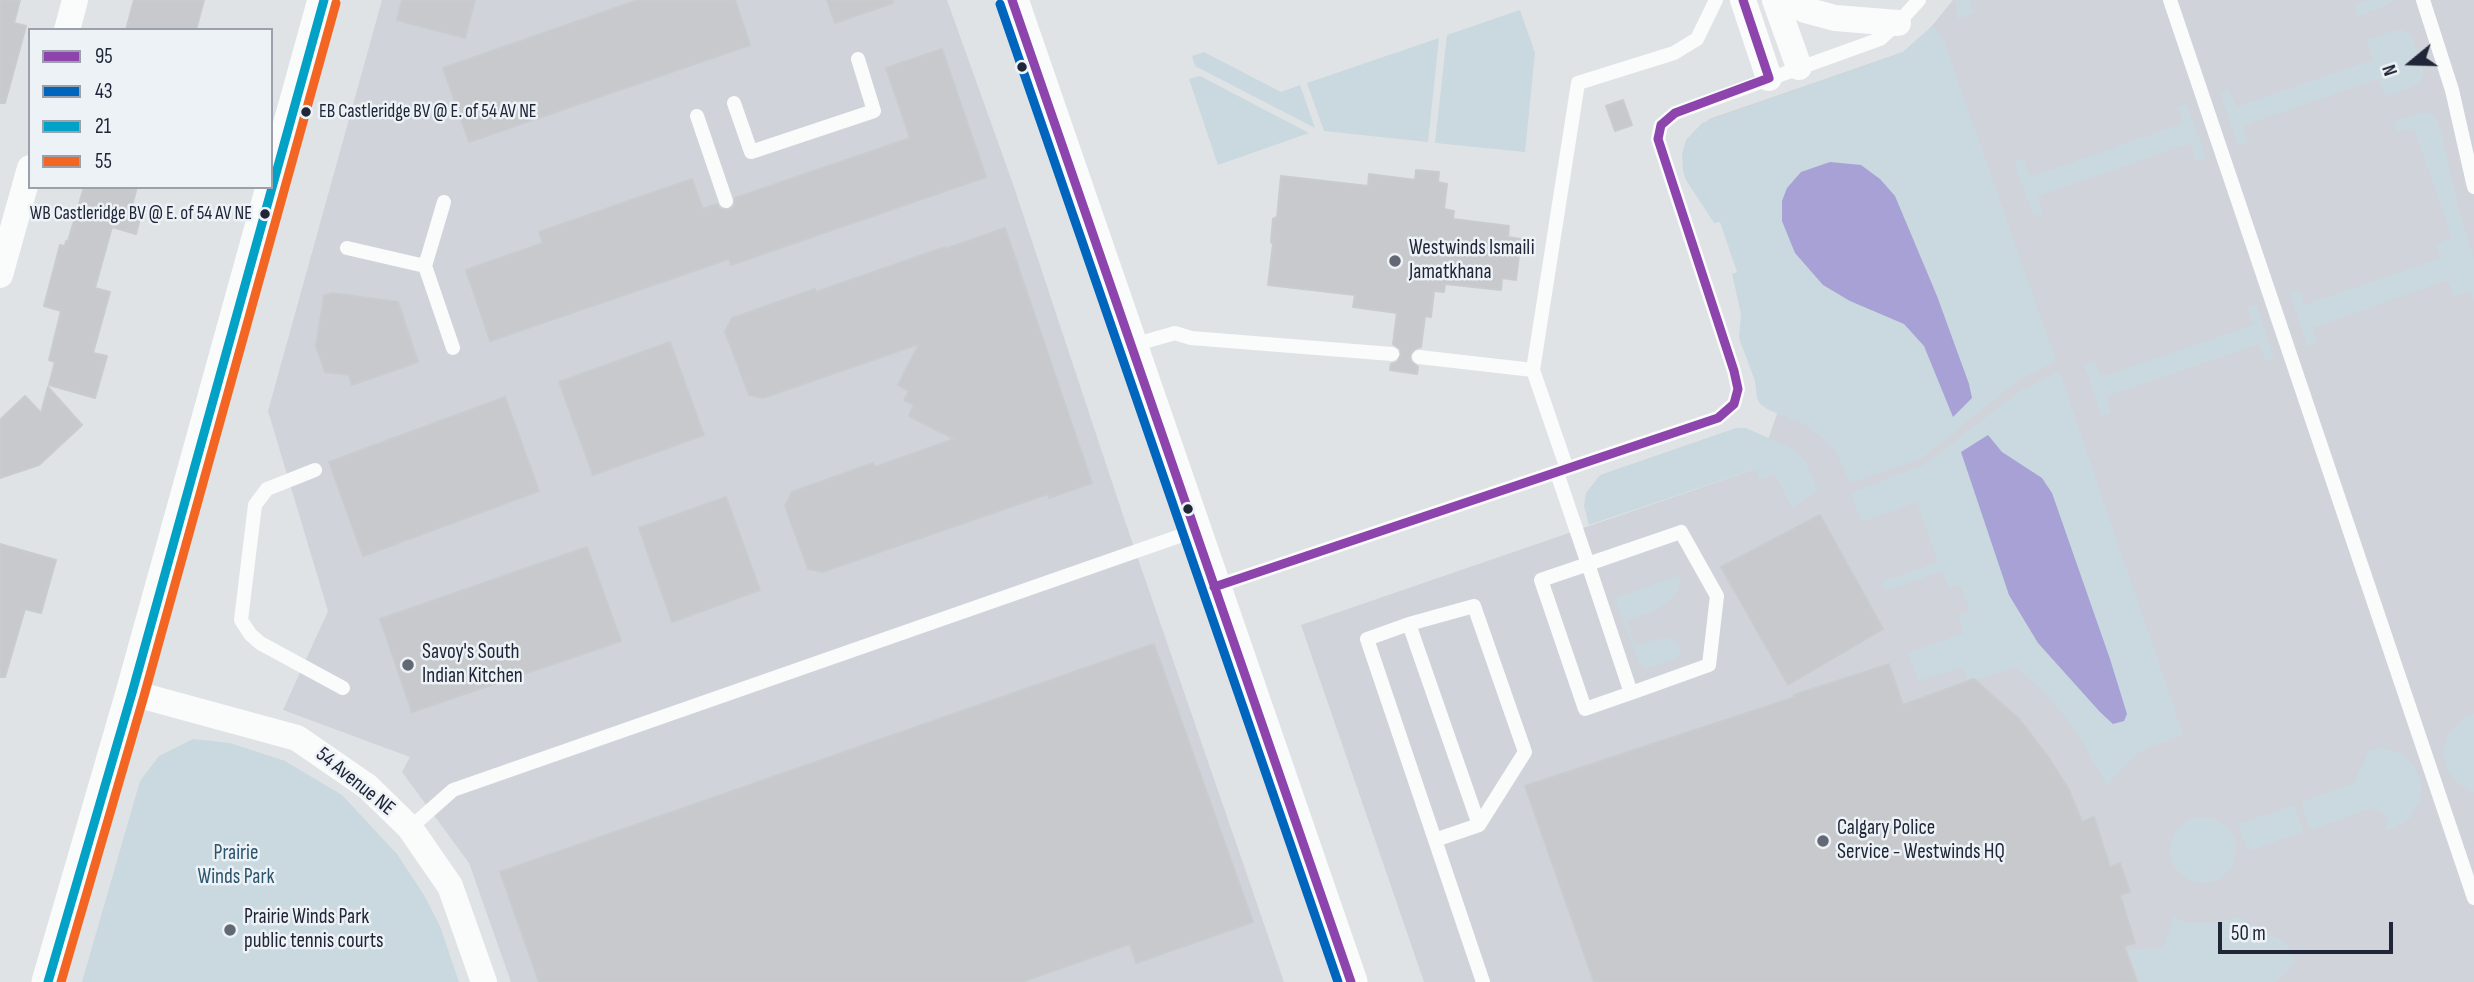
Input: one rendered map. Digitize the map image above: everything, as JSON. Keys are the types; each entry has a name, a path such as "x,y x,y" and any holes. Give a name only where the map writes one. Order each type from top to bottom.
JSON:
{"street":[{"path":"68,28 75,0"},
{"path":"273,184 324,0"},
{"path":"1012,0 1351,982"},
{"path":"1743,0 1769,78"},
{"path":"1775,0 1799,67"},
{"path":"1789,0 1805,10 1835,18 1898,23"},
{"path":"0,275 28,175"},
{"path":"48,982 132,693 272,189"},
{"name":"54 Avenue NE","path":"132,693 297,738 368,787 410,828 450,886 484,982"}],"lane":[{"path":"1631,693 1588,564 1533,370 1578,83 1674,53 1697,39 1716,0"},
{"path":"1214,587 1718,418 1734,404 1738,389 1658,139 1661,124 1675,113 1880,38 1919,0"},
{"path":"2170,0 2474,898"},
{"path":"2423,0 2452,90 2474,187"},
{"path":"734,103 751,152 874,111 858,60"},
{"path":"697,116 726,201"},
{"path":"444,202 425,266 453,348"},
{"path":"347,248 425,266"},
{"path":"1130,346 1175,333 1191,338 1392,354"},
{"path":"1419,357 1533,370"},
{"path":"315,470 267,489 256,505 241,620 260,643 343,688"},
{"path":"410,828 453,790 1194,531"},
{"path":"1681,532 1717,596 1709,665 1631,693 1586,709 1541,580 1681,532"},
{"path":"1436,840 1479,825 1525,752 1474,607 1409,624 1367,639 1483,982"},
{"path":"1409,624 1479,825"}],"shaded area":[{"path":"382,0 947,0 1013,184 1123,515 1284,982 511,982 469,863 402,772 410,757 283,710 328,611 268,411"},
{"path":"1953,0 2474,0 2474,982 1424,982 1301,625 1758,468 1778,411 1703,131 1709,119 1903,52 1931,27"},
{"path":"1830,162 1861,165 1880,179 1895,196 1937,296 1969,384 1972,398 1953,417 1924,346 1904,324 1850,301 1823,285 1795,253 1782,221 1782,201 1787,188 1801,172"},
{"path":"1988,435 2002,452 2042,478 2052,493 2110,659 2127,714 2124,721 2113,724 2100,712 2038,643 2009,595 1961,452"}],"green space":[{"path":"1955,0 1969,0 1974,13 1958,19"},
{"path":"2368,0 2394,0 2358,16 2354,5"},
{"path":"1520,10 1535,53 1525,152 1435,143 1447,35"},
{"path":"1931,27 1937,29 1944,41 2056,361 2018,380 1921,459 1853,482 1849,480 1836,452 1825,440 1805,425 1760,404 1755,381 1739,338 1741,314 1732,274 1737,272 1720,222 1714,223 1686,180 1682,154 1686,140 1702,123 1903,52"},
{"path":"2400,29 2411,34 2424,73 2415,86 2386,96 2378,79 2242,126 2248,142 2238,145 2220,92 2229,89 2236,107 2373,60 2366,40"},
{"path":"1439,38 1428,142 1324,131 1307,83"},
{"path":"1204,52 1281,92 1300,85 1315,128 1195,66 1192,56"},
{"path":"1200,76 1309,133 1218,165 1189,79"},
{"path":"2187,104 2206,158 2196,161 2190,143 2038,196 2043,213 2034,217 2014,162 2024,159 2031,177 2183,123 2178,107"},
{"path":"2419,113 2431,114 2441,132 2459,212 2474,258 2474,302 2470,291 2454,296 2448,280 2312,328 2317,343 2308,347 2290,293 2299,289 2305,305 2441,258 2436,244 2452,238 2414,128 2397,132 2394,122"},
{"path":"2256,305 2274,358 2266,361 2259,344 2106,396 2111,413 2102,416 2084,364 2094,361 2101,377 2253,325 2247,308"},
{"path":"2059,371 2183,734 2137,753 2107,785 2076,731 2046,693 2016,667 1978,679 1971,677 1968,680 1962,667 1919,681 1908,653 1964,633 1958,615 1970,611 1960,584 1949,588 1942,571 1886,591 1882,582 1938,562 1917,502 1861,522 1851,493 1924,465 2020,391"},
{"path":"1736,428 1746,428 1795,450 1805,461 1818,490 1792,508 1775,474 1759,480 1755,469 1589,525 1584,506 1586,493 1600,475"},
{"path":"1677,576 1681,578 1669,601 1653,611 1626,620 1635,645 1668,637 1680,648 1677,658 1647,668 1639,664 1615,598"},
{"path":"2474,714 2474,793 2457,783 2447,770 2443,753 2449,733 2465,717"},
{"name":"Prairie Winds Park","path":"193,739 230,743 285,761 342,795 397,854 424,895 440,926 459,982 82,982 140,781 159,756"},
{"path":"2377,748 2402,754 2419,776 2422,790 2410,818 2390,830 2385,828 2387,815 2371,808 2310,830 2301,802 2353,784 2369,751"},
{"path":"2294,805 2303,832 2248,851 2238,824"},
{"path":"2203,817 2216,820 2226,827 2233,837 2236,850 2233,863 2226,873 2216,880 2203,883 2190,880 2180,873 2173,863 2170,850 2173,837 2180,827 2190,820"},
{"path":"2240,916 2244,923 2281,940 2290,948 2295,962 2275,982 2139,982 2128,950 2164,948 2173,917 2187,923 2218,923"}],"building":[{"path":"0,0 20,0 14,23 26,26 5,103 0,103"},
{"path":"134,0 204,0 197,28 127,28"},
{"path":"402,0 475,0 465,38 397,20"},
{"path":"638,0 735,0 750,45 469,142 443,68"},
{"path":"827,0 893,0 893,3 835,23"},
{"path":"942,49 986,177 731,265 729,259 490,341 466,270 543,243 539,232 692,179 703,209 717,204 720,209 728,210 734,207 735,198 910,138 886,68"},
{"path":"1623,100 1632,125 1615,131 1606,106"},
{"name":"Westwinds Ismaili Jamatkhana","path":"1416,170 1439,172 1438,182 1447,184 1444,209 1454,211 1453,219 1509,226 1508,237 1521,239 1516,280 1502,278 1501,290 1445,284 1444,292 1434,291 1431,317 1425,316 1421,347 1410,355 1411,361 1418,367 1417,374 1390,370 1391,364 1397,362 1401,355 1400,349 1393,344 1397,313 1353,307 1355,295 1268,285 1273,219 1277,217 1281,176 1368,186 1369,174 1415,180"},
{"path":"83,189 136,189 130,213 141,215 136,234 112,227 95,288 110,292 93,353 107,356 95,398 49,385 55,362 49,360 61,311 44,306 60,245 65,246"},
{"path":"1005,228 1092,483 1049,498 1048,494 822,572 808,569 785,506 792,492 873,463 875,467 954,439 909,416 914,405 904,400 909,391 898,385 919,344 763,398 749,395 725,332 732,318"},
{"path":"332,293 398,302 418,362 352,385 349,375 325,372 316,346 324,296"},
{"path":"670,342 704,435 593,475 559,382"},
{"path":"48,387 82,425 39,465 0,478 0,420 25,396 41,413"},
{"path":"505,397 539,491 363,556 329,462"},
{"path":"726,497 760,590 672,622 639,528"},
{"path":"1820,515 1883,629 1788,685 1721,567"},
{"path":"0,544 56,560 41,613 25,609 5,677 0,677"},
{"path":"587,547 621,641 412,712 380,619"},
{"path":"1154,644 1253,922 1136,963 1130,944 1022,982 539,982 500,872"},
{"name":"Calgary Police Service - Westwinds HQ","path":"1889,664 1903,705 1974,679 2027,729 2068,788 2082,822 2094,817 2110,867 2120,863 2130,892 2120,895 2135,943 2124,946 2137,982 1594,982 1525,786"}],"transit line":[{"name":"21","path":"273,184 324,0"},
{"name":"95","path":"1012,0 1351,982"},
{"name":"95","path":"1214,587 1718,418 1734,404 1738,389 1734,371 1658,139 1661,125 1675,113 1769,78 1743,0"},
{"name":"55","path":"61,982 144,696 336,3"},
{"name":"43","path":"1000,4 1338,982"},
{"name":"21","path":"48,982 132,693 272,189"}],"place":[{"name":"EB Castleridge BV @ E. of 54 AV NE","path":"306,112"},
{"name":"WB Castleridge BV @ E. of 54 AV NE","path":"265,214"},
{"name":"Westwinds Ismaili Jamatkhana","path":"1395,261"},
{"name":"Savoy's South Indian Kitchen","path":"408,665"},
{"name":"Calgary Police Service - Westwinds HQ","path":"1823,841"},
{"name":"Prairie Winds Park public tennis courts","path":"230,930"}]}
